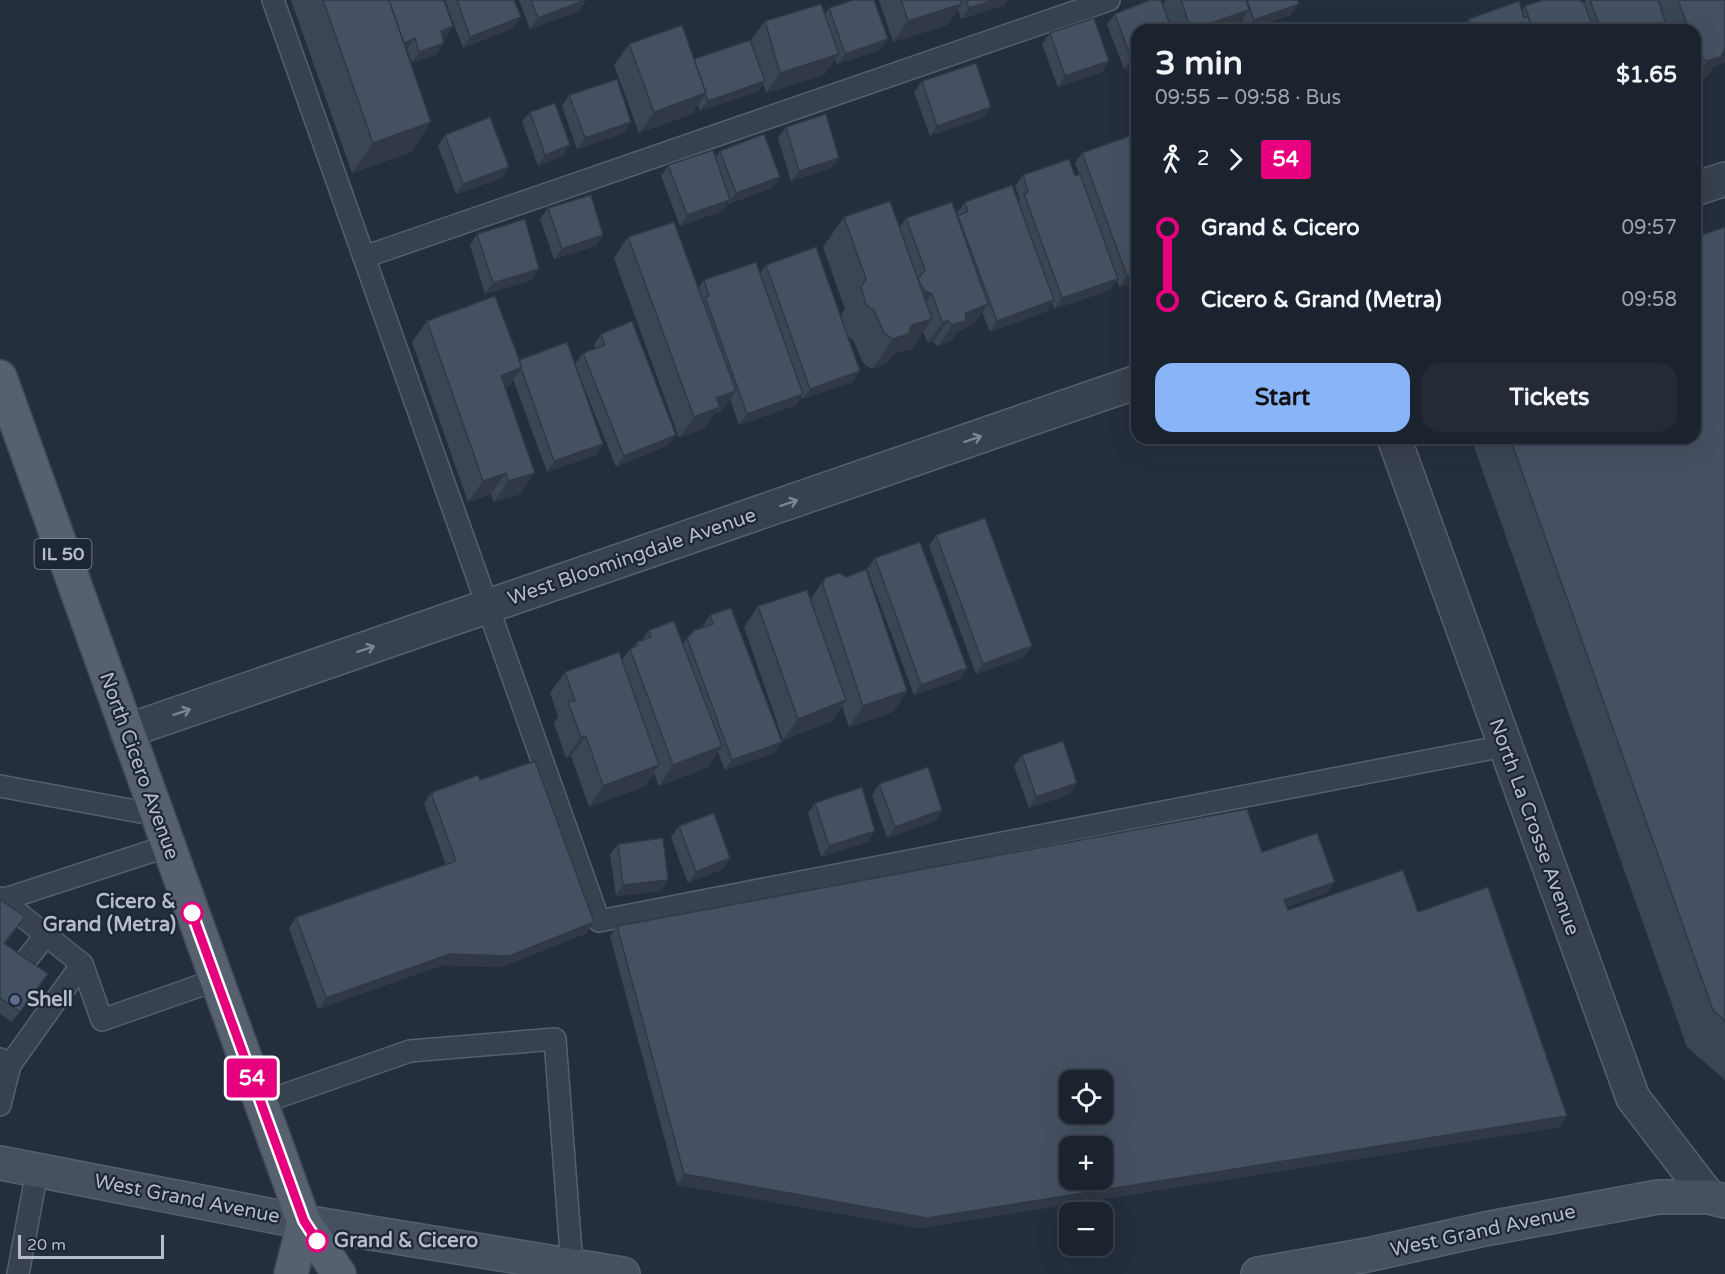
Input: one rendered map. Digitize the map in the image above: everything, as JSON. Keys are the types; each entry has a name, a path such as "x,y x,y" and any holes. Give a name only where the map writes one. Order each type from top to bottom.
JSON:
{"main road":[{"name":"North Cicero Avenue","path":"0,377 304,1221 339,1274"},
{"name":"West Grand Avenue","path":"0,1163 304,1221 515,1265 572,1266 615,1273"},
{"name":"West Grand Avenue","path":"1258,1274 1367,1255 1485,1229 1658,1197 1720,1202"},
{"path":"291,1274 304,1221"}],"street":[{"path":"1701,187 1725,179"},
{"name":"West Bloomingdale Avenue","path":"127,731 1131,384"},
{"name":"North La Crosse Avenue","path":"1396,444 1633,1098 1720,1202"}],"lane":[{"path":"273,0 599,921 1504,746"},
{"path":"364,257 1109,0"},
{"path":"0,786 157,815"},
{"path":"1,900 168,846"},
{"path":"1,900 81,964 102,1020 216,980"},
{"path":"19,969 46,935"},
{"path":"0,1105 5,1062 81,964"},
{"path":"261,1103 410,1051 555,1039 572,1266"},
{"path":"18,1274 37,1171"}],"building":[{"path":"323,0 389,0 431,122 373,143"},
{"path":"389,0 444,0 453,26 441,31 444,43 419,52 415,38 404,43"},
{"path":"457,0 514,0 521,17 470,37"},
{"path":"531,0 586,0 538,18"},
{"path":"853,0 874,0 888,39 845,54 829,8"},
{"path":"901,0 960,0 962,4 908,21"},
{"path":"966,0 994,0 969,8"},
{"path":"1150,0 1161,0 1170,24 1131,24 1131,58 1115,14"},
{"path":"1181,0 1246,0 1249,10 1208,24 1189,24"},
{"path":"1247,0 1297,0 1299,4 1254,20"},
{"path":"1543,0 1580,0 1583,1 1592,24 1531,24 1525,6"},
{"path":"1590,0 1658,0 1666,24 1599,24"},
{"path":"1678,0 1725,0 1725,48 1721,57 1707,61 1701,58 1701,24 1687,24"},
{"path":"1519,1 1524,18 1528,16 1530,24 1471,24 1469,19"},
{"path":"821,4 839,54 780,73 765,21"},
{"path":"1094,18 1109,61 1065,76 1050,33"},
{"path":"682,25 706,93 654,112 629,44"},
{"path":"750,40 765,81 708,101 694,59"},
{"path":"976,63 991,107 937,126 922,81"},
{"path":"617,79 631,122 585,138 569,95"},
{"path":"555,103 570,145 545,155 530,112"},
{"path":"826,114 839,158 799,171 786,127"},
{"path":"490,117 509,167 463,184 445,135"},
{"path":"764,134 780,177 736,193 720,151"},
{"path":"1131,135 1131,275 1127,276 1082,153"},
{"path":"713,150 730,200 687,215 668,165"},
{"path":"1069,159 1075,176 1080,174 1118,279 1062,298 1024,194 1028,192 1023,175"},
{"path":"1012,185 1054,300 997,321 958,216 968,211 965,202"},
{"path":"591,195 603,235 562,249 548,208"},
{"path":"890,201 932,319 912,325 908,334 893,339 884,333 874,310 866,305 861,287 866,279 844,217"},
{"path":"952,202 988,304 966,313 965,321 952,325 948,321 942,322 932,294 924,290 918,279 925,270 906,218"},
{"path":"525,219 539,269 493,283 477,234"},
{"path":"674,222 736,391 716,398 720,407 694,417 628,237"},
{"path":"1725,227 1725,1021 1713,1010 1512,444 1701,444 1701,235"},
{"path":"816,247 860,371 810,389 766,265"},
{"path":"756,262 803,394 747,414 705,297 709,296 704,280"},
{"path":"495,296 522,367 501,376 535,473 508,481 506,473 483,481 427,321"},
{"path":"632,321 676,435 624,456 583,353 605,345 601,334"},
{"path":"567,342 603,444 554,461 519,360"},
{"path":"985,518 1032,646 983,664 936,535"},
{"path":"920,542 967,668 921,685 875,558"},
{"path":"866,569 907,691 863,706 823,585 825,578 839,573 847,577"},
{"path":"807,590 846,700 798,719 758,606"},
{"path":"731,608 782,742 732,760 687,638 695,630 713,624 710,615"},
{"path":"674,621 722,746 673,765 630,649 638,645 637,642 651,637 649,630"},
{"path":"619,652 659,765 603,786 586,736 581,737 568,702 575,701 565,672"},
{"path":"1063,741 1077,783 1036,797 1022,755"},
{"path":"535,761 594,922 509,956 450,954 326,998 296,917 456,861 431,793 478,775 480,780"},
{"path":"928,767 942,810 895,827 879,784"},
{"path":"862,787 875,831 829,846 815,803"},
{"path":"1247,809 1262,852 1317,833 1335,882 1284,900 1288,910 1403,870 1418,912 1488,887 1567,1116 1113,1188 1113,1136 1059,1136 1059,1190 1103,1190 927,1218 684,1174 617,926"},
{"path":"714,813 730,858 696,872 679,826"},
{"path":"663,838 668,880 623,885 618,844"},
{"path":"0,899 25,917 4,943 48,974 20,1012 0,998"}],"bus line":[{"name":"54","path":"192,913 304,1221 317,1241"}],"place":[{"name":"Cicero & Grand (Metra)","path":"192,913"},
{"name":"Shell","path":"15,1000"},
{"name":"Grand & Cicero","path":"317,1241"}]}
